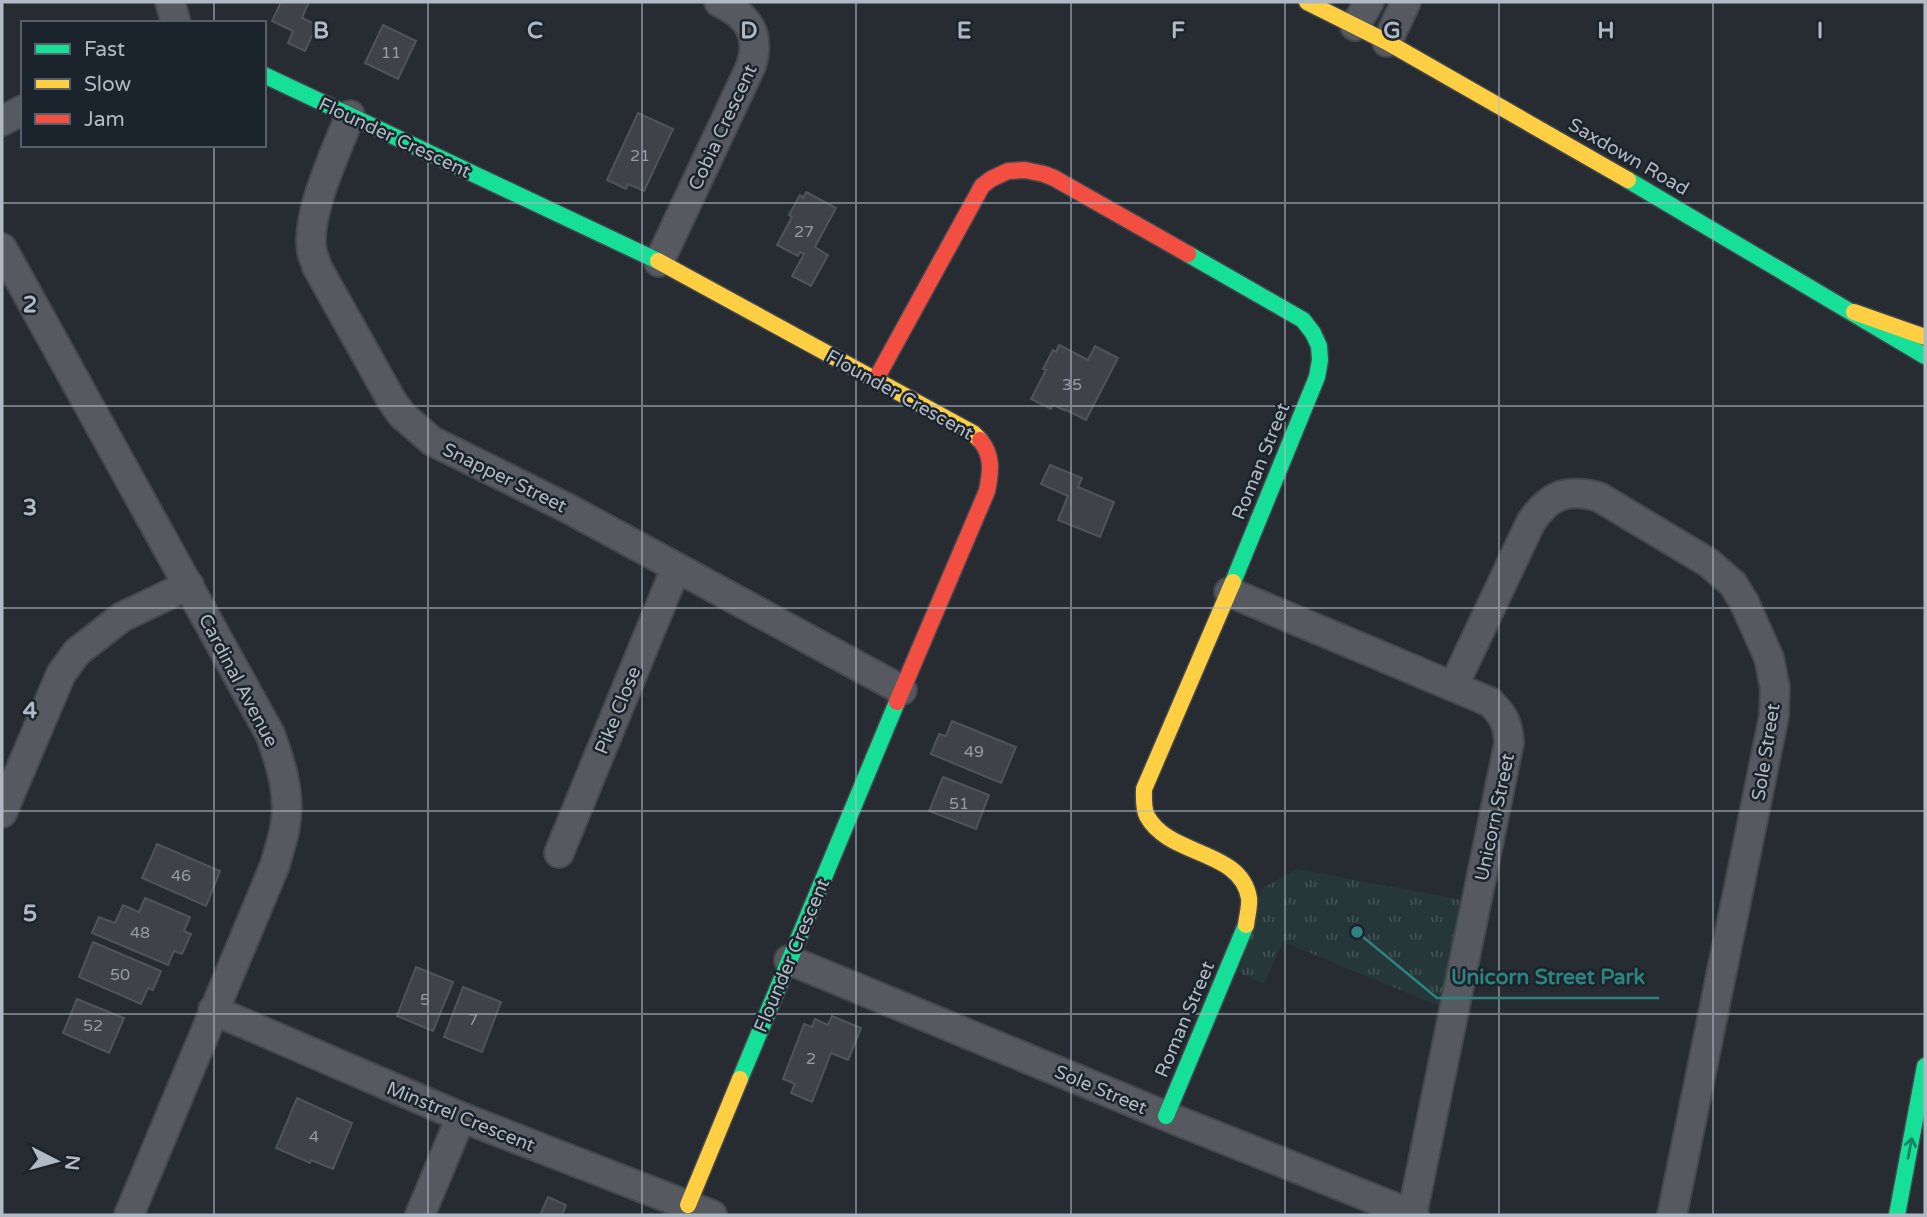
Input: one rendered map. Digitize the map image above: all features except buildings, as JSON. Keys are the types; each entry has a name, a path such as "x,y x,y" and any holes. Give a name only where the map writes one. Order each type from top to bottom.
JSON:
{"street":[{"path":"170,2 175,21"},
{"name":"Cobia Crescent","path":"659,262 755,54 752,30 747,22 733,9 719,2"},
{"name":"Saxdown Road","path":"1307,2 1362,14 1387,42 1569,145 1925,356"},
{"path":"1387,42 1406,2"},
{"name":"Flounder Crescent","path":"266,76 659,262 973,433 984,441 990,456 991,471 987,491 789,960 700,1210"},
{"path":"2,121 21,111"},
{"name":"Snapper Street","path":"350,115 317,202 312,252 317,267 402,415 432,441 569,509 902,690"},
{"name":"Roman Street","path":"876,379 982,186 993,176 1020,169 1054,178 1303,320 1313,332 1319,346 1321,361 1317,377 1229,592 1144,789 1146,816 1154,827 1163,836 1228,865 1241,878 1249,894 1250,910 1246,925 1166,1116"},
{"name":"Cardinal Avenue","path":"2,248 270,734 287,794 286,825 275,865 129,1215"},
{"path":"1854,312 1925,337"},
{"name":"Sole Street","path":"1454,685 1531,522 1541,507 1553,498 1567,493 1584,493 1599,497 1709,563 1733,584 1769,658 1775,688 1772,728 1672,1215"},
{"name":"Pike Close","path":"559,853 676,568"},
{"path":"2,813 61,674 77,652 122,617 188,585"},
{"name":"Unicorn Street","path":"1229,592 1490,702 1502,715 1508,728 1509,743 1413,1215"},
{"name":"Sole Street","path":"789,960 1413,1215"},
{"name":"Minstrel Crescent","path":"213,1010 460,1117 700,1210"},
{"path":"1897,1215 1925,1066"},
{"path":"420,1215 460,1117"}],"green space":[{"path":"1297,869 1463,900 1442,1007 1283,942 1264,984 1239,973 1261,889"}],"traffic: fast":[{"path":"266,76 658,261"},
{"path":"1628,180 1925,356"},
{"path":"1188,254 1303,320 1319,346 1317,377 1233,582"},
{"path":"740,1079 897,702"},
{"path":"1166,1116 1246,925"},
{"path":"1897,1215 1925,1066"}],"traffic: slow":[{"path":"1307,2 1387,42 1628,180"},
{"path":"658,261 973,433 980,440"},
{"path":"1854,312 1925,337"},
{"path":"1233,582 1144,789 1144,803 1147,816 1157,829 1171,839 1233,870 1243,882 1249,898 1246,925"},
{"path":"688,1205 740,1079"}],"traffic: jam":[{"path":"876,379 982,186 1008,171 1025,170 1054,178 1188,254"},
{"path":"897,702 987,491 990,464 980,440"}],"place":[{"name":"Unicorn Street Park","path":"1357,932"}]}
